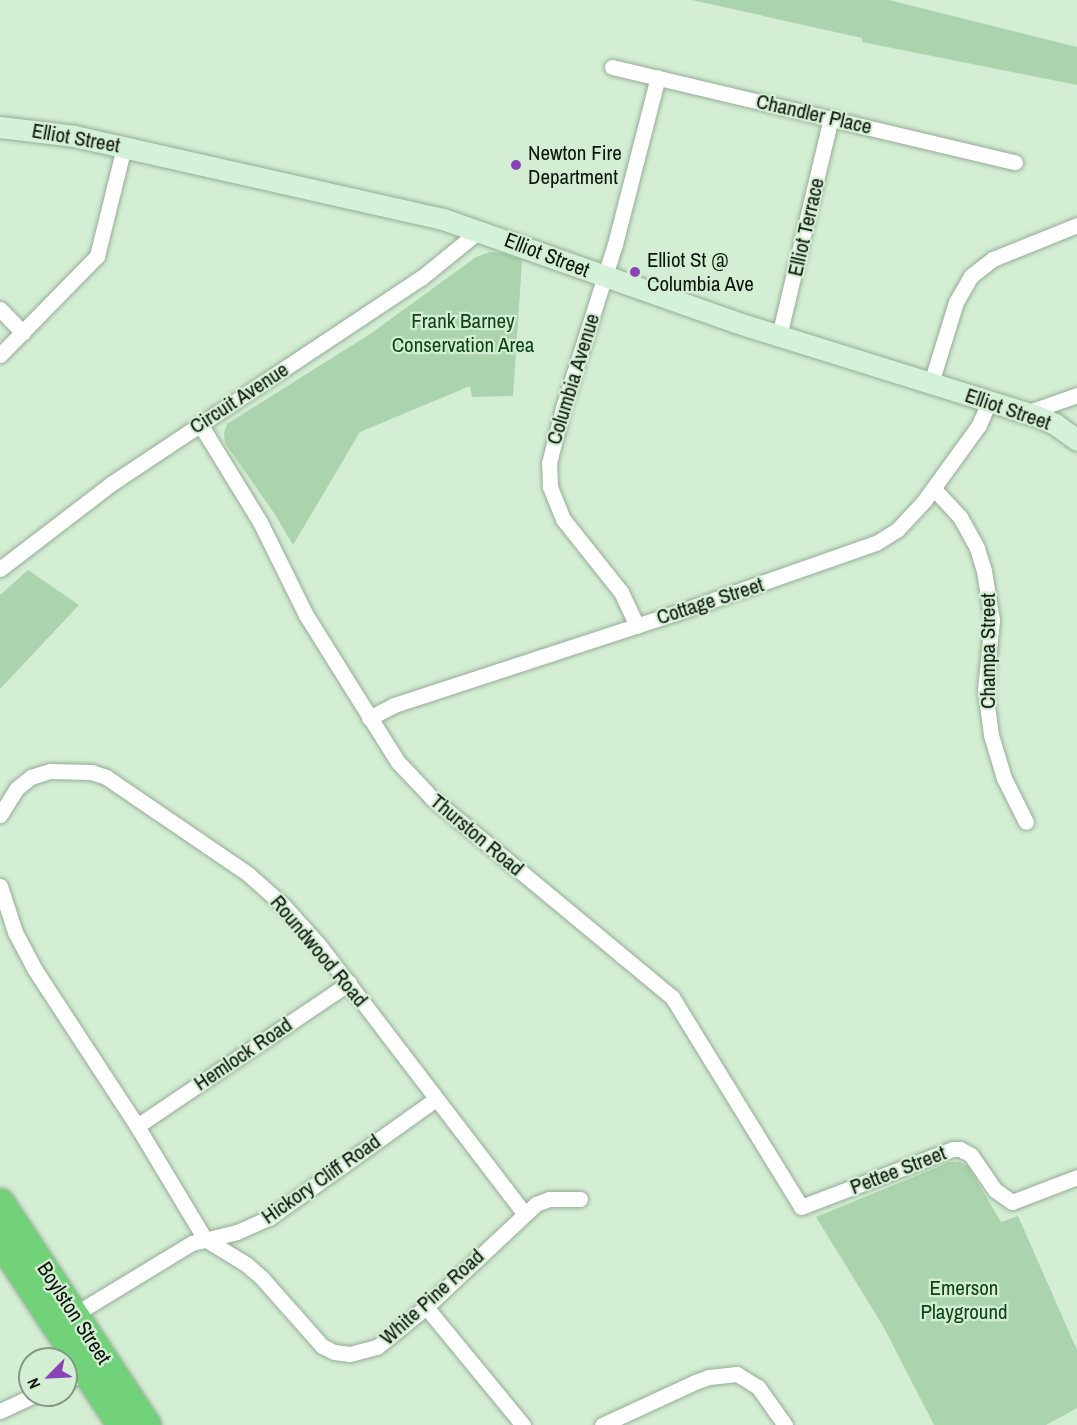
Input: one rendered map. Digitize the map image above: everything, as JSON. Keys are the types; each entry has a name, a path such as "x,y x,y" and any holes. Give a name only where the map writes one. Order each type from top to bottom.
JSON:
{"highway":[{"name":"Boylston Street","path":"0,1202 147,1425"},
{"name":"Boylston Street","path":"0,1241 60,1347"},
{"name":"Boylston Street","path":"78,1378 121,1425"}],"street":[{"name":"Chandler Place","path":"612,67 1015,162"},
{"name":"Columbia Avenue","path":"637,626 621,592 563,519 554,498 549,476 554,438 605,276 658,77"},
{"name":"Elliot Terrace","path":"779,336 831,118"},
{"name":"Elliot Street","path":"0,127 57,133 432,216 480,230 779,336 1026,413 1056,424 1077,440"},
{"path":"0,355 97,256 124,147"},
{"path":"931,383 960,292 971,276 993,260 1077,225"},
{"name":"Circuit Avenue","path":"0,569 98,493 421,278 480,230"},
{"path":"0,309 23,333"},
{"path":"1026,413 1077,395"},
{"name":"Cottage Street","path":"369,718 394,705 637,626 876,543 902,526 934,489 979,425 989,401"},
{"name":"Thurston Road","path":"200,424 248,501 306,615 398,762 432,798 672,997 801,1208"},
{"name":"Champa Street","path":"934,489 948,501 960,517 977,549 984,571 992,620 985,690 989,727 1004,778 1026,822"},
{"name":"Roundwood Road","path":"0,815 16,789 31,777 50,771 91,772 106,777 266,889 302,925 349,983 524,1213"},
{"path":"0,886 15,932 35,970 137,1126 205,1239"},
{"name":"Hemlock Road","path":"137,1126 349,983"},
{"name":"Hickory Cliff Road","path":"75,1314 180,1249 205,1239 237,1232 269,1218 436,1099"},
{"name":"Pettee Street","path":"801,1208 953,1149 971,1155 995,1190 1012,1202 1026,1199 1077,1177"},
{"name":"White Pine Road","path":"205,1239 246,1264 261,1277 310,1336 322,1346 334,1352 364,1352 377,1347 426,1306 536,1204 549,1199 580,1199"},
{"path":"426,1306 523,1425"},
{"path":"602,1425 695,1382 709,1377 737,1374 758,1387 785,1425"},
{"path":"0,1411 18,1403"}],"green space":[{"path":"692,0 889,0 1077,47 1077,85 862,42 862,38"},
{"name":"Frank Barney Conservation Area","path":"490,252 502,253 522,260 513,396 472,397 470,386 360,432 293,545 276,516 225,443 224,433 227,424 370,334 476,257"},
{"path":"28,570 79,605 0,689 0,595"},
{"name":"Emerson Playground","path":"950,1162 960,1162 968,1166 1001,1222 1018,1216 1077,1350 1077,1408 1046,1425 934,1425 883,1326 816,1217"}],"place":[{"name":"Newton Fire Department","path":"516,165"},
{"name":"Elliot St @ Columbia Ave","path":"635,272"}]}
